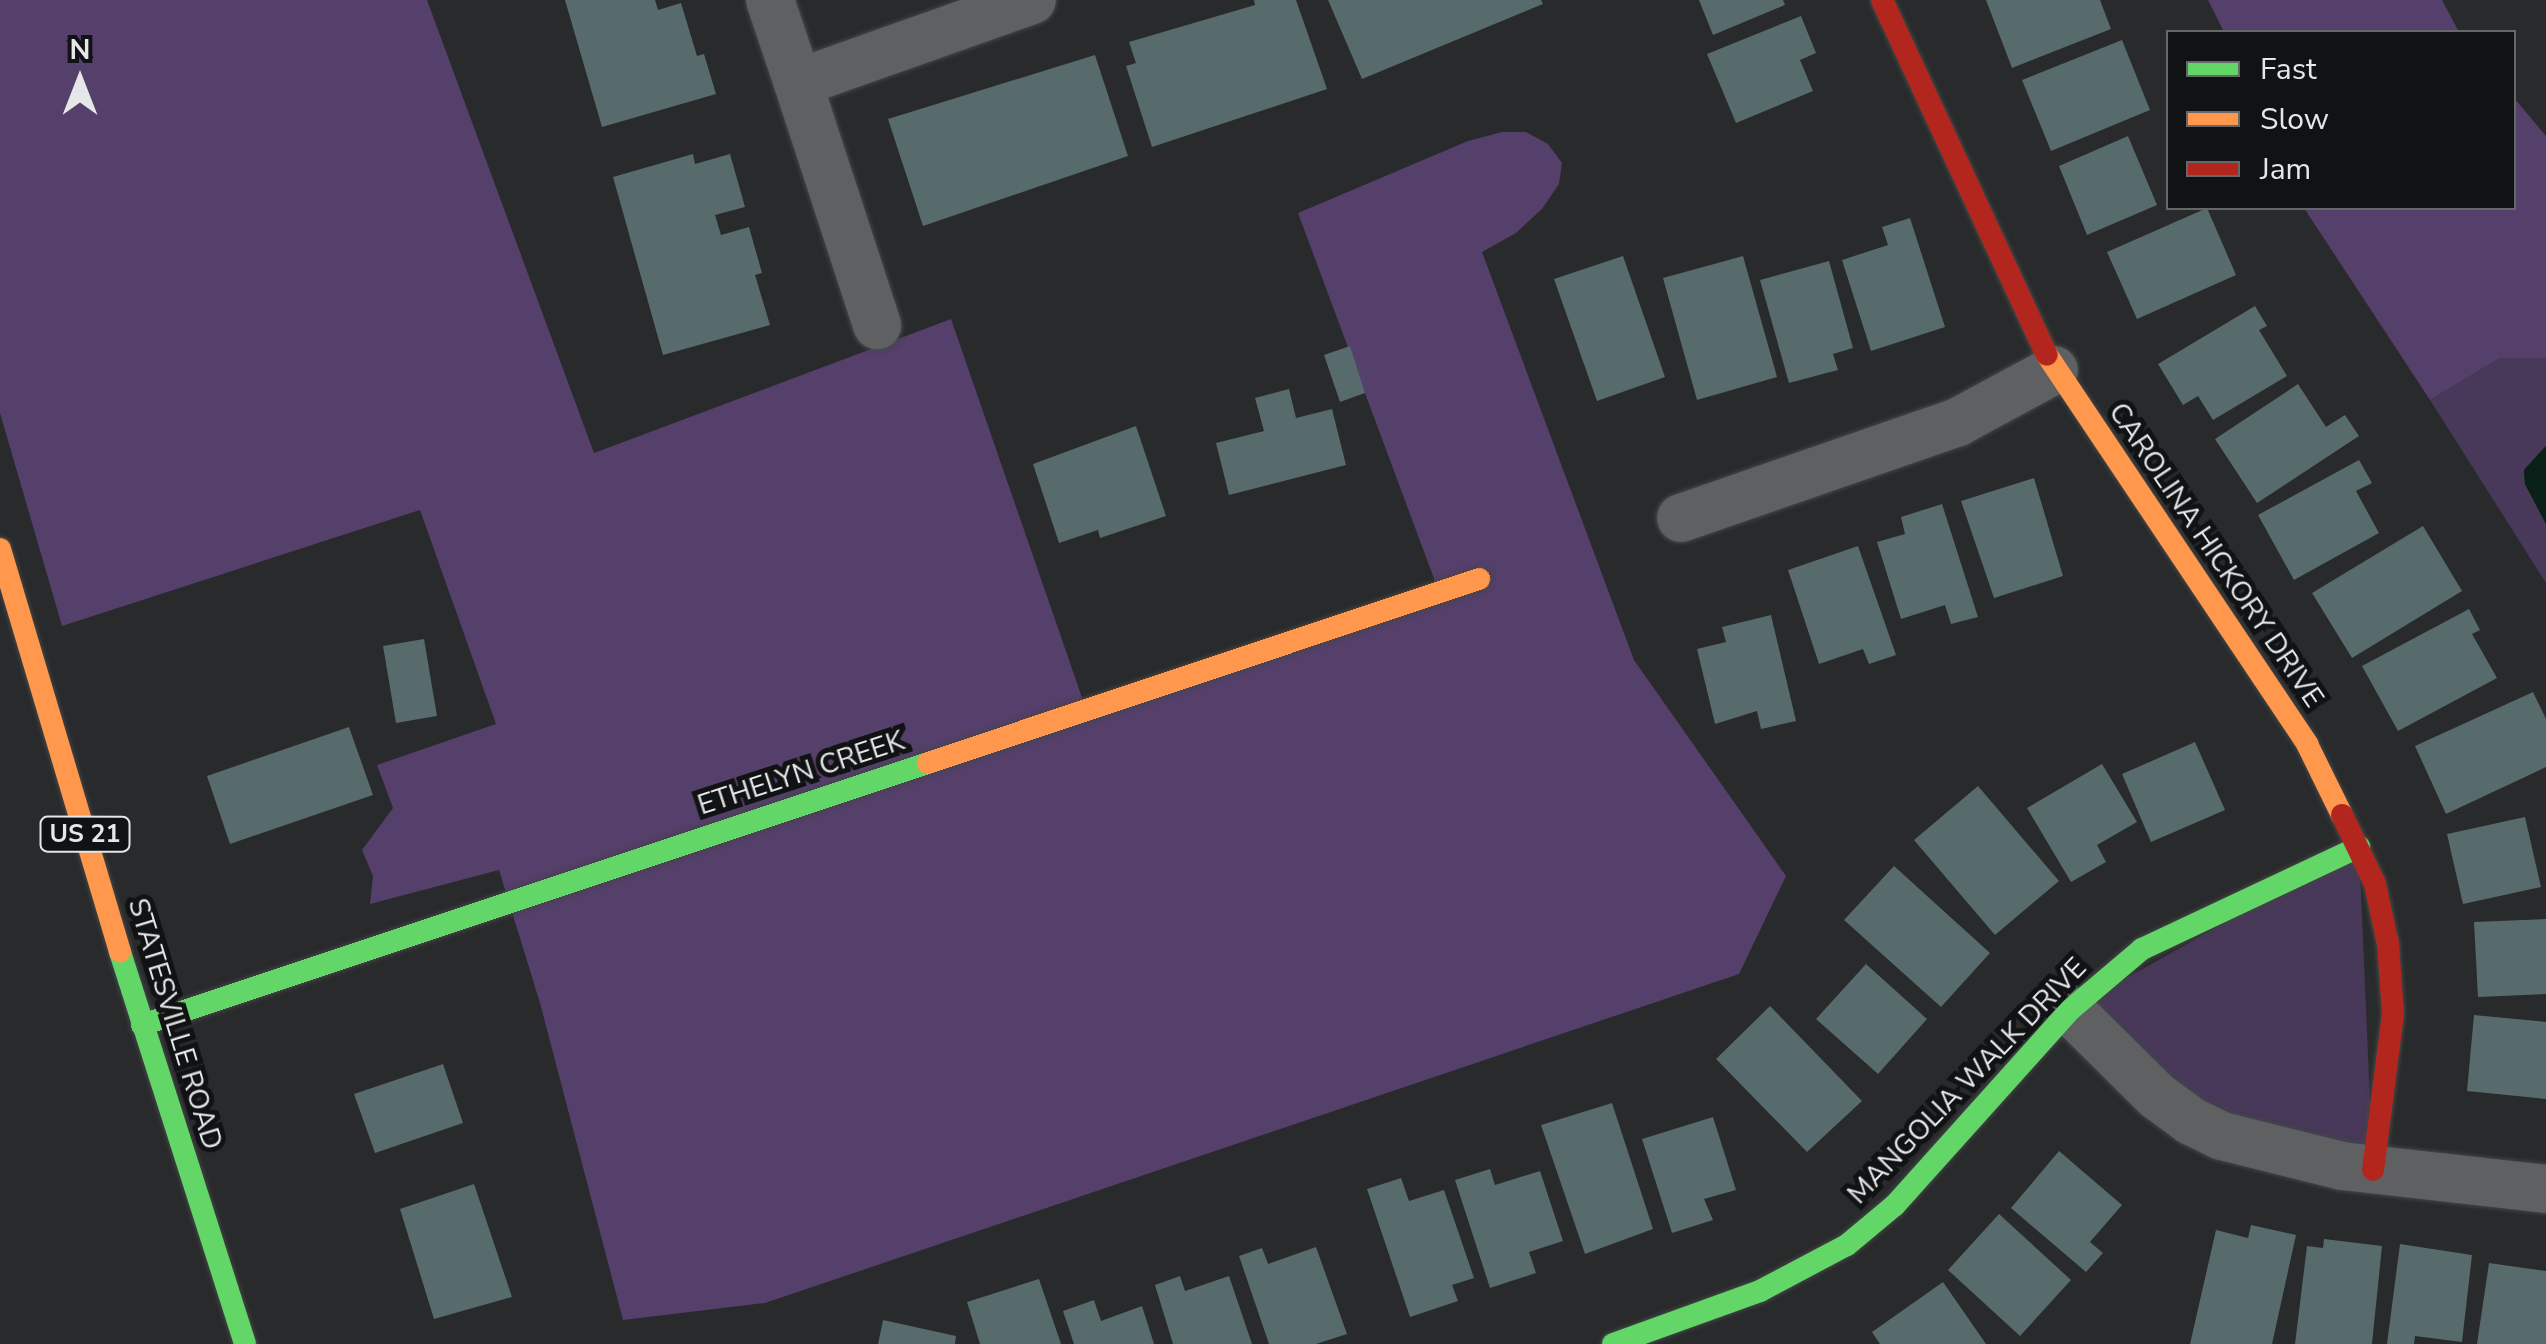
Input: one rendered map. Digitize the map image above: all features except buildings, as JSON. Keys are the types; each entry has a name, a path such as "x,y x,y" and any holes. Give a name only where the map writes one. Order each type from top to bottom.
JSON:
{"street":[{"path":"770,0 878,325"},
{"path":"798,83 1032,0"},
{"name":"CAROLINA HICKORY DRIVE","path":"1882,0 2054,370 2307,744 2358,847 2383,914 2392,978 2390,1055 2373,1170"},
{"path":"1681,518 1958,422 2054,370"},
{"name":"STATESVILLE ROAD","path":"0,549 142,1025 245,1344"},
{"name":"ETHELYN CREEK","path":"142,1025 1480,579"},
{"path":"0,587 28,643"},
{"name":"MANGOLIA WALK DRIVE","path":"1613,1344 1760,1291 1847,1245 1895,1204 2070,1010 2142,949 2358,847"},
{"path":"2070,1010 2124,1067 2191,1120 2261,1148 2373,1170 2546,1189"}],"shaded area":[{"path":"0,0 427,0 594,453 951,319 1086,709 1439,592 1298,213 1468,141 1502,132 1526,132 1548,144 1562,163 1559,184 1542,209 1516,233 1482,252 1634,660 1786,876 1739,974 765,1303 623,1320 540,1003 499,870 370,904 373,876 362,850 393,808 377,765 496,724 420,510 62,626 0,413"},
{"path":"2208,0 2442,0 2458,30 2223,30"},
{"path":"2516,100 2546,136 2546,358 2500,358 2430,400 2305,210 2516,210"},
{"path":"2500,358 2546,358 2546,446 2524,470 2525,484 2546,524 2546,583 2430,400"},
{"path":"2546,446 2546,524 2525,484 2524,470"},
{"path":"2359,847 2373,1170 2261,1149 2070,1010"}],"traffic: fast":[{"path":"142,1025 928,763"},
{"path":"1613,1344 1760,1291 1847,1245 1895,1205 2070,1010 2142,949 2359,847"},
{"path":"120,952 245,1344"}],"traffic: slow":[{"path":"2047,355 2307,744 2342,815"},
{"path":"0,549 120,952"},
{"path":"928,763 1479,579"}],"traffic: jam":[{"path":"1882,0 2047,355"},
{"path":"2342,815 2375,884 2388,944 2393,1014 2373,1170"}]}
